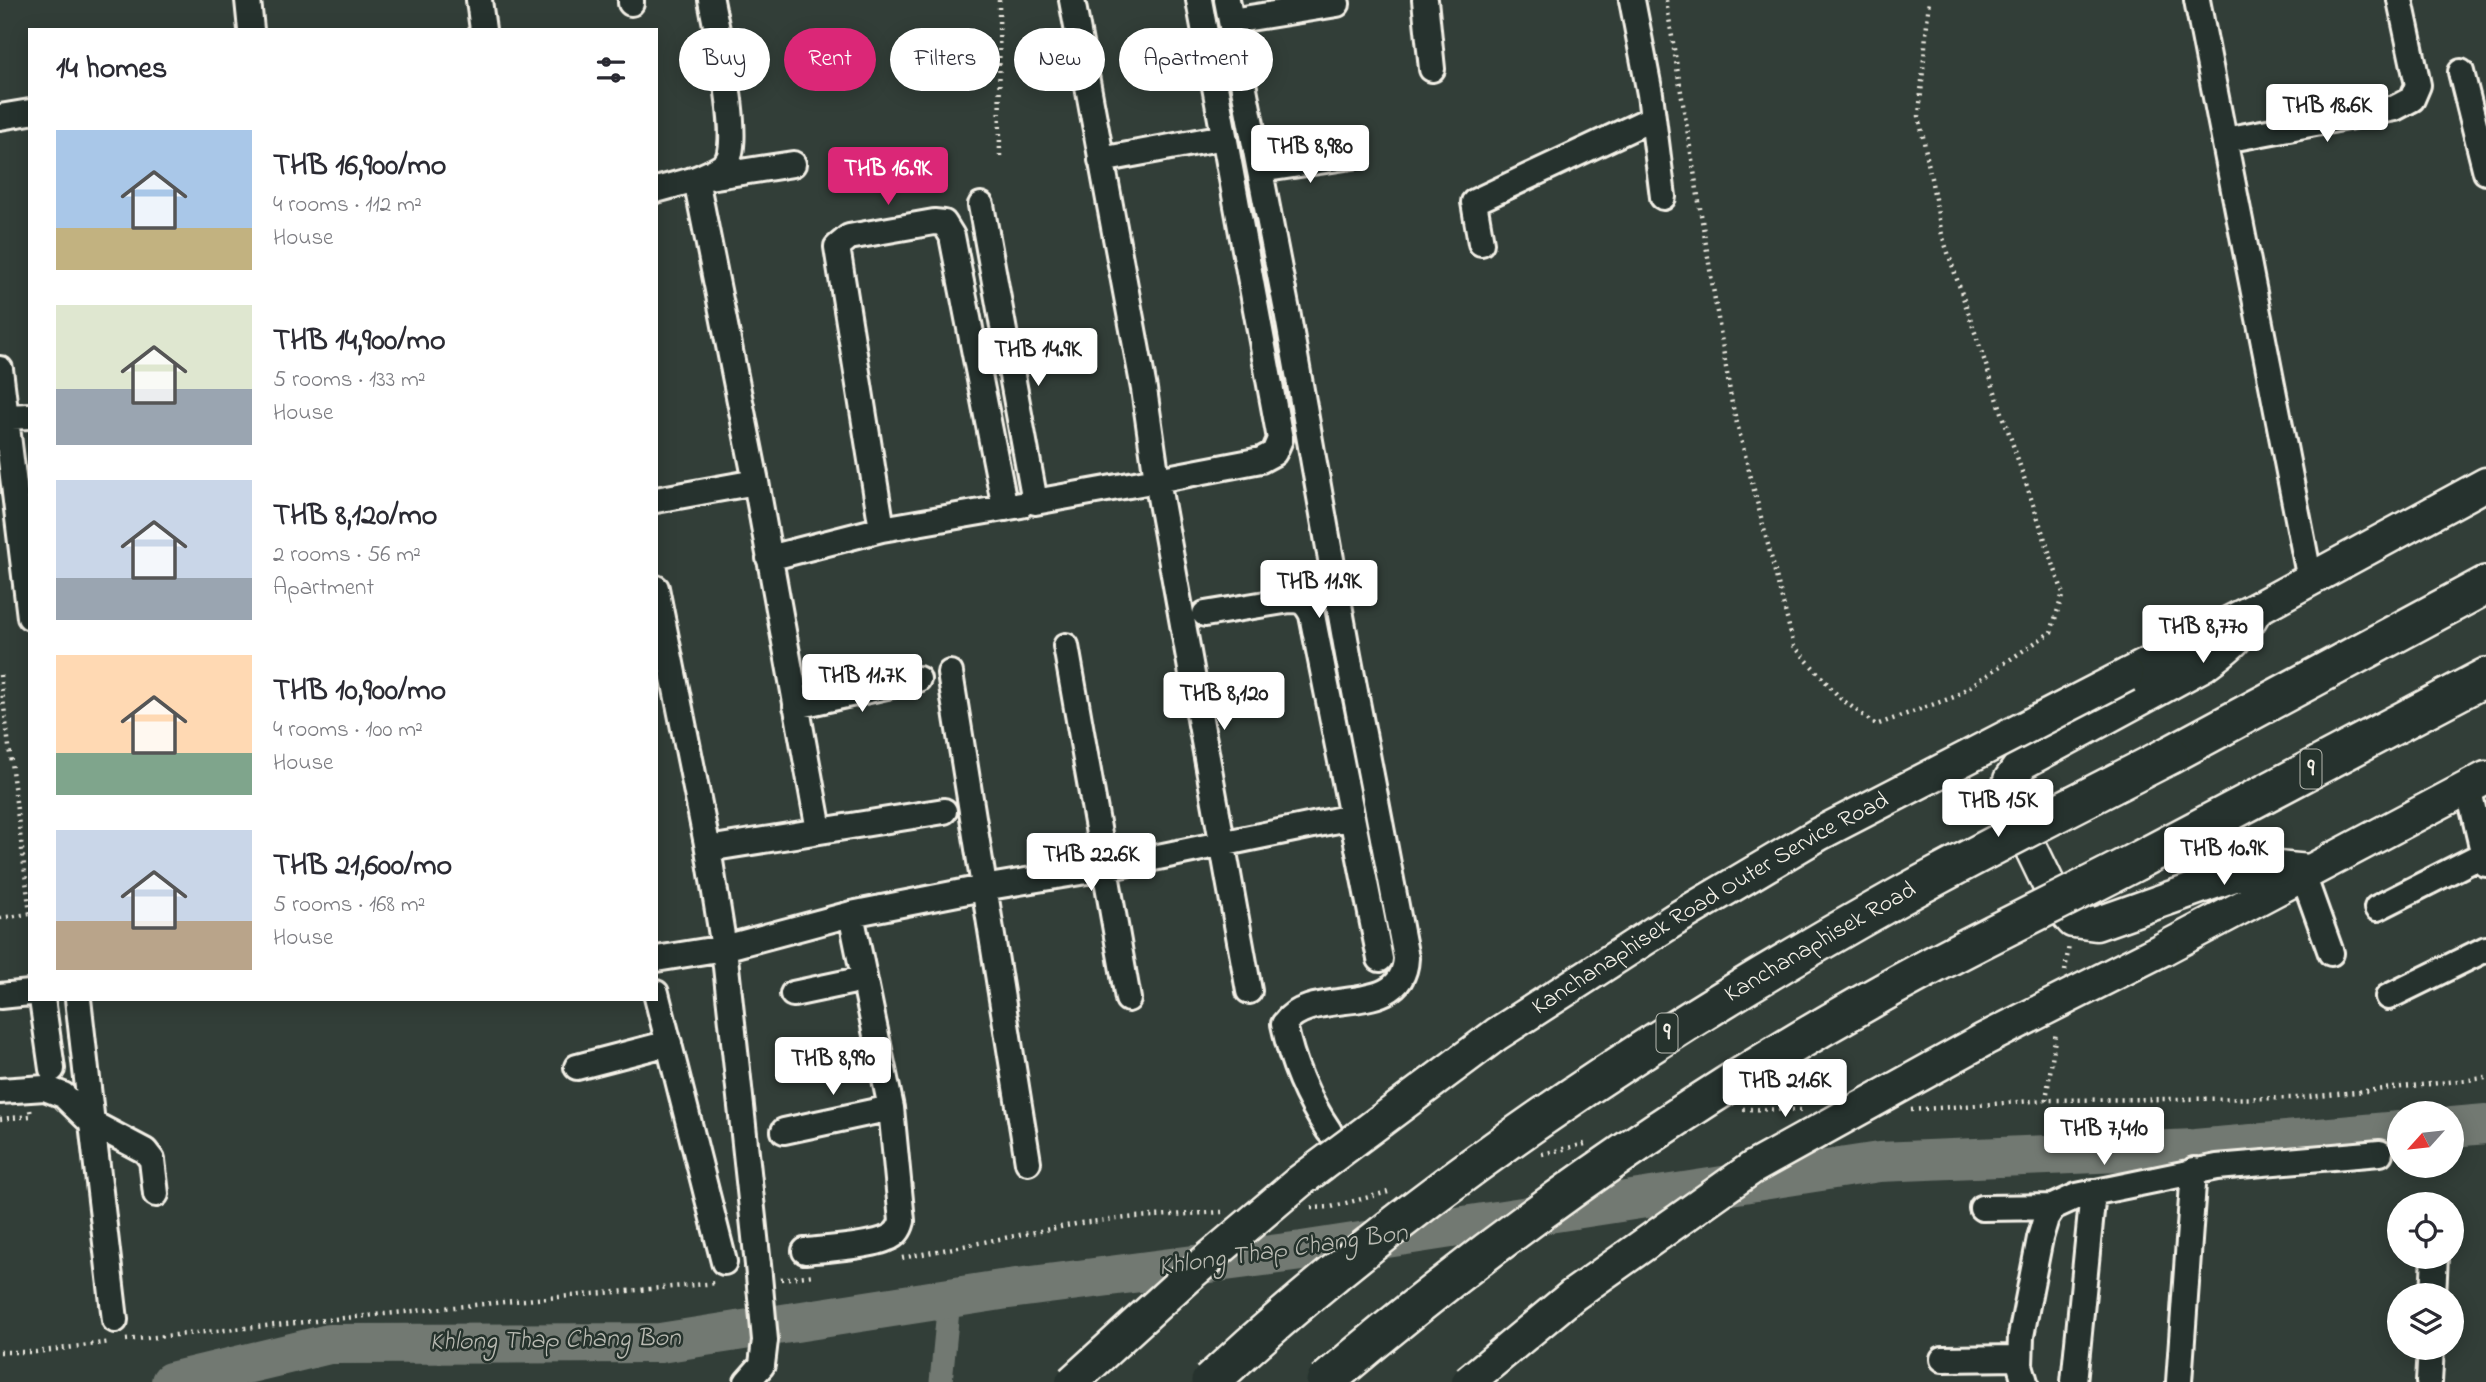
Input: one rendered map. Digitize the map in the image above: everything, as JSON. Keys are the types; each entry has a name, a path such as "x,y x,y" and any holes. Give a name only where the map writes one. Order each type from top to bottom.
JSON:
{"highway":[{"name":"Kanchanaphisek Road","path":"1210,1382 1313,1292 1399,1223 1483,1159 1665,1034 1894,900 2486,585"},
{"name":"9","path":"1325,1382 1447,1282 1529,1220 1708,1097 1934,965 2486,677"}],"main road":[{"name":"Kanchanaphisek Road Outer Service Road","path":"1072,1382 1187,1277 1300,1181 1497,1034 1674,920 1819,834 2256,609 2486,484"},
{"path":"2256,609 2244,632 2230,646 2203,665 2022,763 2010,780 2007,798 2058,904 2073,921 2096,924 2246,871 2268,867 2306,873"},
{"path":"1468,1382 1573,1295 1752,1168 1973,1045 2163,949 2477,782"}],"street":[{"path":"248,0 251,28"},
{"path":"479,0 483,28"},
{"path":"696,179 725,164 731,151 729,103 711,0"},
{"path":"1072,0 1144,389 1157,480 1249,991"},
{"path":"769,558 882,529 1261,460 1274,453 1280,439 1199,0"},
{"path":"1425,0 1433,69"},
{"path":"1632,0 1653,118 1663,197"},
{"path":"2197,0 2310,580"},
{"path":"2225,140 2395,107 2412,99 2418,85 2400,0"},
{"path":"1329,1131 1301,1086 1284,1024 1296,1012 1391,989 1401,981 1406,972 1406,958 1229,11 1337,4"},
{"path":"2461,72 2486,172"},
{"path":"0,117 28,111"},
{"path":"1481,243 1474,202 1653,118"},
{"path":"1101,160 1224,137"},
{"path":"1260,170 1352,156"},
{"path":"658,189 696,179 793,164"},
{"path":"696,179 819,830"},
{"path":"981,205 1035,502"},
{"path":"882,529 837,247 849,237 934,222 944,223 952,236 1005,508"},
{"path":"0,369 18,416 28,593"},
{"path":"658,500 755,482"},
{"path":"658,598 708,849 724,948 765,1340 762,1365 747,1382"},
{"path":"1205,614 1290,600 1301,600 1307,605 1312,615 1380,959"},
{"path":"1066,646 1128,999"},
{"path":"950,673 1028,1162"},
{"path":"796,706 918,679"},
{"path":"2377,908 2485,859 2477,782"},
{"path":"708,849 944,811"},
{"path":"658,959 724,948 851,914 1105,868 1352,817"},
{"path":"2306,873 2331,953"},
{"path":"805,1251 883,1240 900,1229 902,1222 891,1108 851,914"},
{"path":"2388,996 2486,949"},
{"path":"793,994 864,979"},
{"path":"0,996 28,992"},
{"path":"42,1001 52,1069"},
{"path":"78,1001 115,1320"},
{"path":"658,1001 723,1262"},
{"path":"577,1067 669,1043"},
{"path":"0,1091 45,1087 63,1095 92,1123 145,1151 152,1160 156,1194"},
{"path":"784,1130 891,1108"},
{"path":"1982,1208 2053,1208 2077,1196 2194,1170 2380,1153"},
{"path":"2179,1382 2194,1170"},
{"path":"2074,1382 2093,1192"},
{"path":"1943,1359 2023,1370 2021,1336 2040,1238 2046,1218 2053,1208"},
{"path":"2430,1382 2431,1360"}],"path":[{"path":"999,0 1000,159"},
{"path":"1666,0 1732,404 1794,646 1840,698 1876,725 1954,697 2051,632 2063,593 1942,235 1919,116 1929,0"},
{"path":"0,675 28,897"},
{"path":"0,918 28,913"}],"waterway":[{"name":"Khlong Thap Chang Bon","path":"2464,1126 2486,1124"},
{"name":"Khlong Thap Chang Bon","path":"171,1382 329,1344 660,1343 1001,1290 1302,1251 1879,1162 2195,1149 2387,1132"},
{"path":"941,1382 949,1300"}]}
